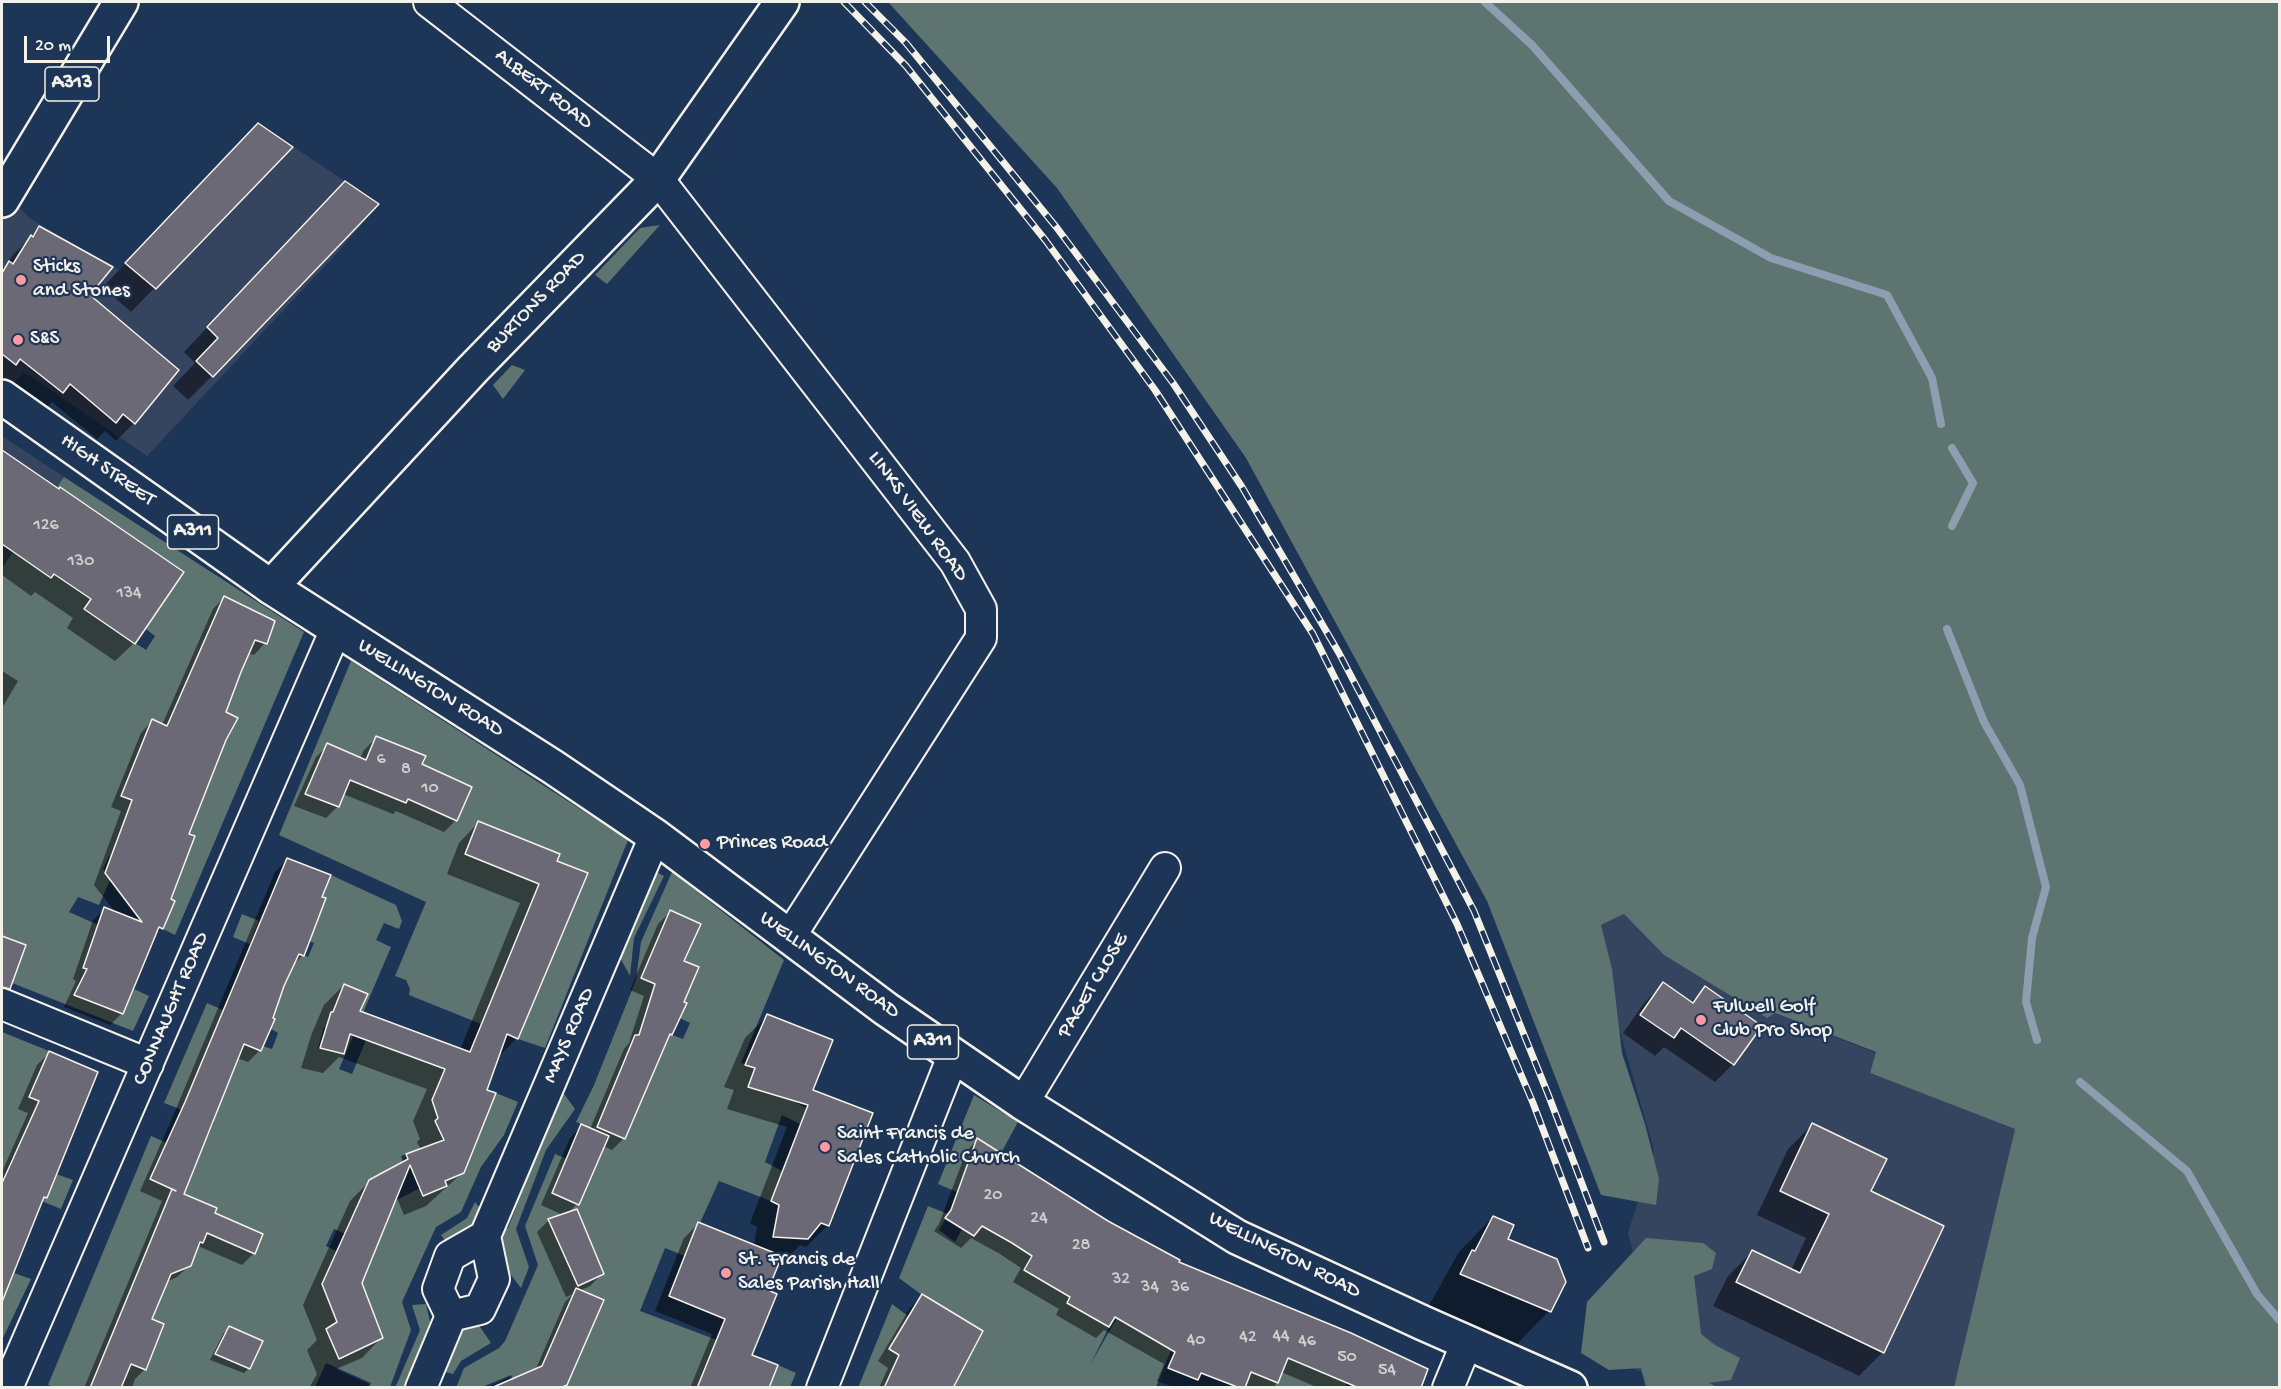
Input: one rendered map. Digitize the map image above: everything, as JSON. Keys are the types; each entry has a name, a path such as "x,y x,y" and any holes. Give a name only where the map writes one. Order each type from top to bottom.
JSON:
{"main road":[{"name":"A313","path":"2,200 121,2"},
{"name":"BURTONS ROAD","path":"271,587 473,369 658,179 780,5"},
{"name":"HIGH STREET","path":"2,397 271,587"},
{"name":"WELLINGTON ROAD","path":"271,587 553,767 655,836 789,938 953,1056 1023,1103 1237,1237 1570,1388"}],"street":[{"name":"ALBERT ROAD","path":"429,2 658,179"},
{"name":"LINKS VIEW ROAD","path":"658,179 955,562 981,609 981,638 789,938"},
{"name":"CONNAUGHT ROAD","path":"7,1388 336,630"},
{"name":"MAYS ROAD","path":"484,1236 655,836"},
{"name":"PAGET CLOSE","path":"1023,1103 1165,868"},
{"path":"2,1004 148,1064"},
{"path":"822,1388 953,1056"},
{"path":"421,1388 451,1316 438,1289 450,1256 484,1236 494,1279 480,1309 451,1316"},
{"path":"1448,1388 1467,1342"}],"shaded area":[{"path":"258,123 379,204 338,252 147,456 24,372 2,395 2,188 29,218 119,270"},
{"path":"2,436 64,477 2,568"},
{"path":"1624,914 1664,955 1767,1018 1774,1013 1876,1053 1870,1073 2015,1129 1954,1387 1670,1387 1603,1353 1638,1272 1628,1233 1654,1150 1591,930"}],"green space":[{"path":"888,2 2279,2 2279,1387 1954,1387 2015,1129 1870,1073 1876,1052 1775,1013 1767,1018 1664,955 1624,914 1601,925 1612,969 1622,1053 1645,1124 1659,1179 1656,1205 1601,1195 1487,901 1246,458 1057,188"},
{"path":"660,225 607,284 595,275 640,228"},
{"path":"512,365 525,370 503,399 493,385"},
{"path":"64,477 304,632 175,935 163,929 175,901 150,890 154,875 109,856 103,869 110,880 99,905 78,897 69,912 105,928 92,943 83,967 87,969 75,995 123,1014 134,989 149,996 133,1031 2,979 2,568","holes":["143,544 184,572 163,603 142,626 155,636 146,650 105,623","152,719 222,749 193,824 136,758","139,813 194,836 112,855 121,829"]},
{"path":"351,661 628,840 545,1048 518,1039 588,873 557,861 560,854 539,884 481,1024 409,995 410,989 406,980 395,976 426,902 279,835","holes":["376,736 425,756 406,803 383,794 361,773","427,766 472,787 457,821 412,801"]},
{"path":"654,871 664,876 634,938 630,976 616,950"},
{"path":"672,872 784,960 741,1063 755,1068 748,1087 789,1099 806,1108 800,1124 782,1115 765,1162 782,1171 771,1201 719,1181 685,1256 665,1248 640,1311 717,1340 710,1381 696,1388 560,1387 550,1363 513,1379 511,1375 482,1387 456,1388 464,1368 499,1348 505,1341 538,1265 525,1226 555,1154 567,1159 552,1193 578,1204 608,1136 576,1122 594,1085 636,980 641,942","holes":["669,910 700,924 684,961 699,967 693,982 677,976 670,990 641,978 663,935 660,932","656,991 680,1018 690,1023 683,1039 670,1034 625,1139 639,1035","577,1209 604,1274 578,1286 549,1219"]},
{"path":"331,875 396,905 402,921 399,929 384,923 376,940 391,947 339,1069 352,1074 366,1040 450,1071 432,1100 445,1132 439,1146 469,1160 496,1093 518,1102 504,1135 481,1167 461,1212 436,1227 402,1302 411,1330 390,1387 369,1387 371,1383 326,1363 315,1387 121,1388 131,1364 147,1370 164,1324 152,1319 175,1263 195,1240 203,1243 217,1208 183,1193 214,1122 164,1103 207,1003 223,1010 215,1032 261,1051 263,1046 272,1049 278,1033 271,1029 264,1015 279,998 288,975 287,960 233,937 242,914 259,921 250,943 292,961 296,952 308,957 314,943 298,936 325,898 322,897","holes":["344,984 368,994 359,1014 336,1005","324,1027 350,1034 344,1054 318,1048","212,1038 242,1050 226,1087 184,1105","415,1151 454,1161 459,1175 445,1181 447,1187 424,1196 420,1188 385,1206 403,1162 401,1156","361,1200 391,1212 365,1275 330,1266 336,1251 326,1246 334,1229 346,1234","229,1326 262,1342 250,1368 215,1354"]},
{"path":"2,1032 49,1051 30,1097 39,1101 18,1159 12,1157 2,1181"},
{"path":"562,1091 575,1109 546,1150 516,1229 529,1267 521,1288 504,1266 494,1235 508,1228 528,1177 521,1168 535,1153 553,1117"},
{"path":"974,1095 1018,1122 1001,1153 977,1138 957,1192 938,1184"},
{"path":"151,1136 167,1143 173,1189 90,1387 48,1385"},
{"path":"56,1174 73,1180 61,1209 2,1185 2,1181 46,1198"},
{"path":"475,1202 483,1212 475,1229 448,1245 441,1235 467,1218"},
{"path":"928,1206 948,1214 939,1230 955,1242 962,1229 974,1236 982,1226 1077,1283 1067,1303 1109,1327 1090,1365 1118,1316 1188,1308 1156,1387 957,1388 950,1384 858,1388 892,1304 908,1316 889,1349 933,1374 983,1331 922,1295 899,1278"},
{"path":"1646,1238 1703,1243 1716,1253 1712,1269 1694,1276 1701,1334 1715,1345 1740,1358 1731,1380 1709,1383 1717,1387 1646,1387 1641,1368 1609,1370 1581,1353 1587,1302"},
{"path":"14,1273 31,1279 2,1340 2,1303"},
{"path":"426,1304 431,1326 404,1387 395,1388 420,1330 412,1305"},
{"path":"478,1324 491,1343 461,1361 453,1374 438,1370 457,1329"},
{"path":"1288,1358 1347,1383 1345,1388 1245,1388 1251,1372 1278,1383"},
{"path":"778,1365 796,1373 790,1387 769,1388"}],"building":[{"path":"258,123 293,147 156,289 125,263"},
{"path":"345,181 379,204 213,377 196,361 218,338 207,327"},
{"path":"39,226 113,267 90,295 179,370 135,424 123,414 116,423 70,384 63,393 20,359 16,365 2,354 2,273 9,261 13,264"},
{"path":"2,450 184,572 135,644 84,609 91,599 54,574 51,578 2,544"},
{"path":"224,596 275,621 267,644 255,640 241,672 226,712 238,718 226,740 189,834 195,836 171,899 175,901 163,929 159,927 123,1014 74,995 87,969 83,968 104,907 142,922 105,873 132,800 121,796 152,719 167,726"},
{"path":"376,736 426,756 422,764 472,787 457,821 408,799 406,803 350,780 339,807 305,794 327,743 366,760"},
{"path":"478,821 560,854 557,861 588,873 518,1039 507,1034 487,1090 496,1093 464,1173 445,1181 447,1186 423,1196 410,1165 362,1283 383,1338 339,1359 326,1329 337,1322 322,1284 369,1180 408,1159 406,1154 444,1140 435,1121 438,1118 432,1100 445,1069 350,1034 344,1054 320,1048 331,1012 333,1012 344,984 368,994 360,1011 470,1052 539,884 465,854"},
{"path":"287,858 331,875 322,897 326,898 304,956 299,954 284,986 273,1018 275,1019 261,1051 244,1044 184,1194 217,1208 215,1213 263,1234 255,1254 207,1233 203,1243 200,1242 191,1266 171,1274 152,1319 164,1324 146,1370 131,1364 121,1388 90,1388 172,1189 150,1179 185,1102"},
{"path":"670,910 701,924 684,961 699,967 684,1002 687,1003 672,1035 670,1034 625,1139 597,1127 635,1035 639,1035 655,984 641,978"},
{"path":"2,936 26,945 10,989 2,987"},
{"name":"Fulwell Golf Club Pro Shop","path":"1663,982 1693,1003 1705,986 1762,1026 1734,1065 1681,1028 1674,1038 1640,1015"},
{"name":"Saint Francis de Sales Catholic Church","path":"767,1014 833,1040 813,1090 873,1113 829,1226 821,1223 808,1239 773,1237 779,1205 771,1201 808,1105 748,1087 755,1068 745,1065"},
{"path":"49,1051 98,1072 2,1302 2,1183 39,1101 29,1097"},
{"path":"1812,1123 1887,1159 1871,1191 1944,1226 1884,1353 1736,1282 1752,1250 1800,1273 1829,1214 1780,1191"},
{"path":"581,1124 609,1136 579,1205 552,1193"},
{"path":"977,1138 1108,1221 1180,1260 1179,1262 1351,1333 1428,1369 1421,1388 1359,1388 1288,1358 1278,1383 1251,1372 1245,1388 1201,1373 1198,1380 1168,1368 1175,1352 1115,1317 1109,1327 1067,1303 1070,1297 1024,1270 1032,1256 1012,1243 982,1226 974,1236 945,1218 951,1210"},
{"path":"577,1209 604,1274 578,1286 548,1219"},
{"path":"1493,1216 1514,1225 1508,1239 1557,1259 1566,1282 1551,1312 1460,1274"},
{"name":"St. Francis de Sales Parish Hall","path":"698,1222 782,1256 768,1290 777,1294 752,1355 778,1365 769,1388 697,1388 725,1319 669,1296"},
{"path":"576,1288 604,1300 567,1385 560,1388 491,1388 542,1366"},
{"path":"922,1294 983,1331 953,1388 884,1388 899,1355 889,1349"},
{"path":"229,1326 263,1341 250,1369 215,1354"}],"waterway":[{"path":"1485,2 1532,45 1669,201 1771,258 1887,295 1932,378 1941,424"},
{"path":"1952,448 1973,483 1952,526"},
{"path":"1947,629 1984,722 2020,785 2046,887 2032,938 2026,1002 2037,1040"},
{"path":"2080,1082 2187,1171 2257,1294 2280,1321"}],"railway":[{"path":"844,2 906,66 1046,241 1155,390 1313,634 1457,924 1533,1103 1588,1248"},
{"path":"865,2 906,43 1057,228 1173,383 1242,487 1339,653 1474,911 1548,1094 1604,1242"}],"place":[{"name":"Sticks and Stones","path":"21,280"},
{"name":"S&S","path":"18,340"},
{"name":"Princes Road","path":"705,844"},
{"name":"Fulwell Golf Club Pro Shop","path":"1701,1020"},
{"name":"Saint Francis de Sales Catholic Church","path":"825,1147"},
{"name":"St. Francis de Sales Parish Hall","path":"726,1273"}]}
